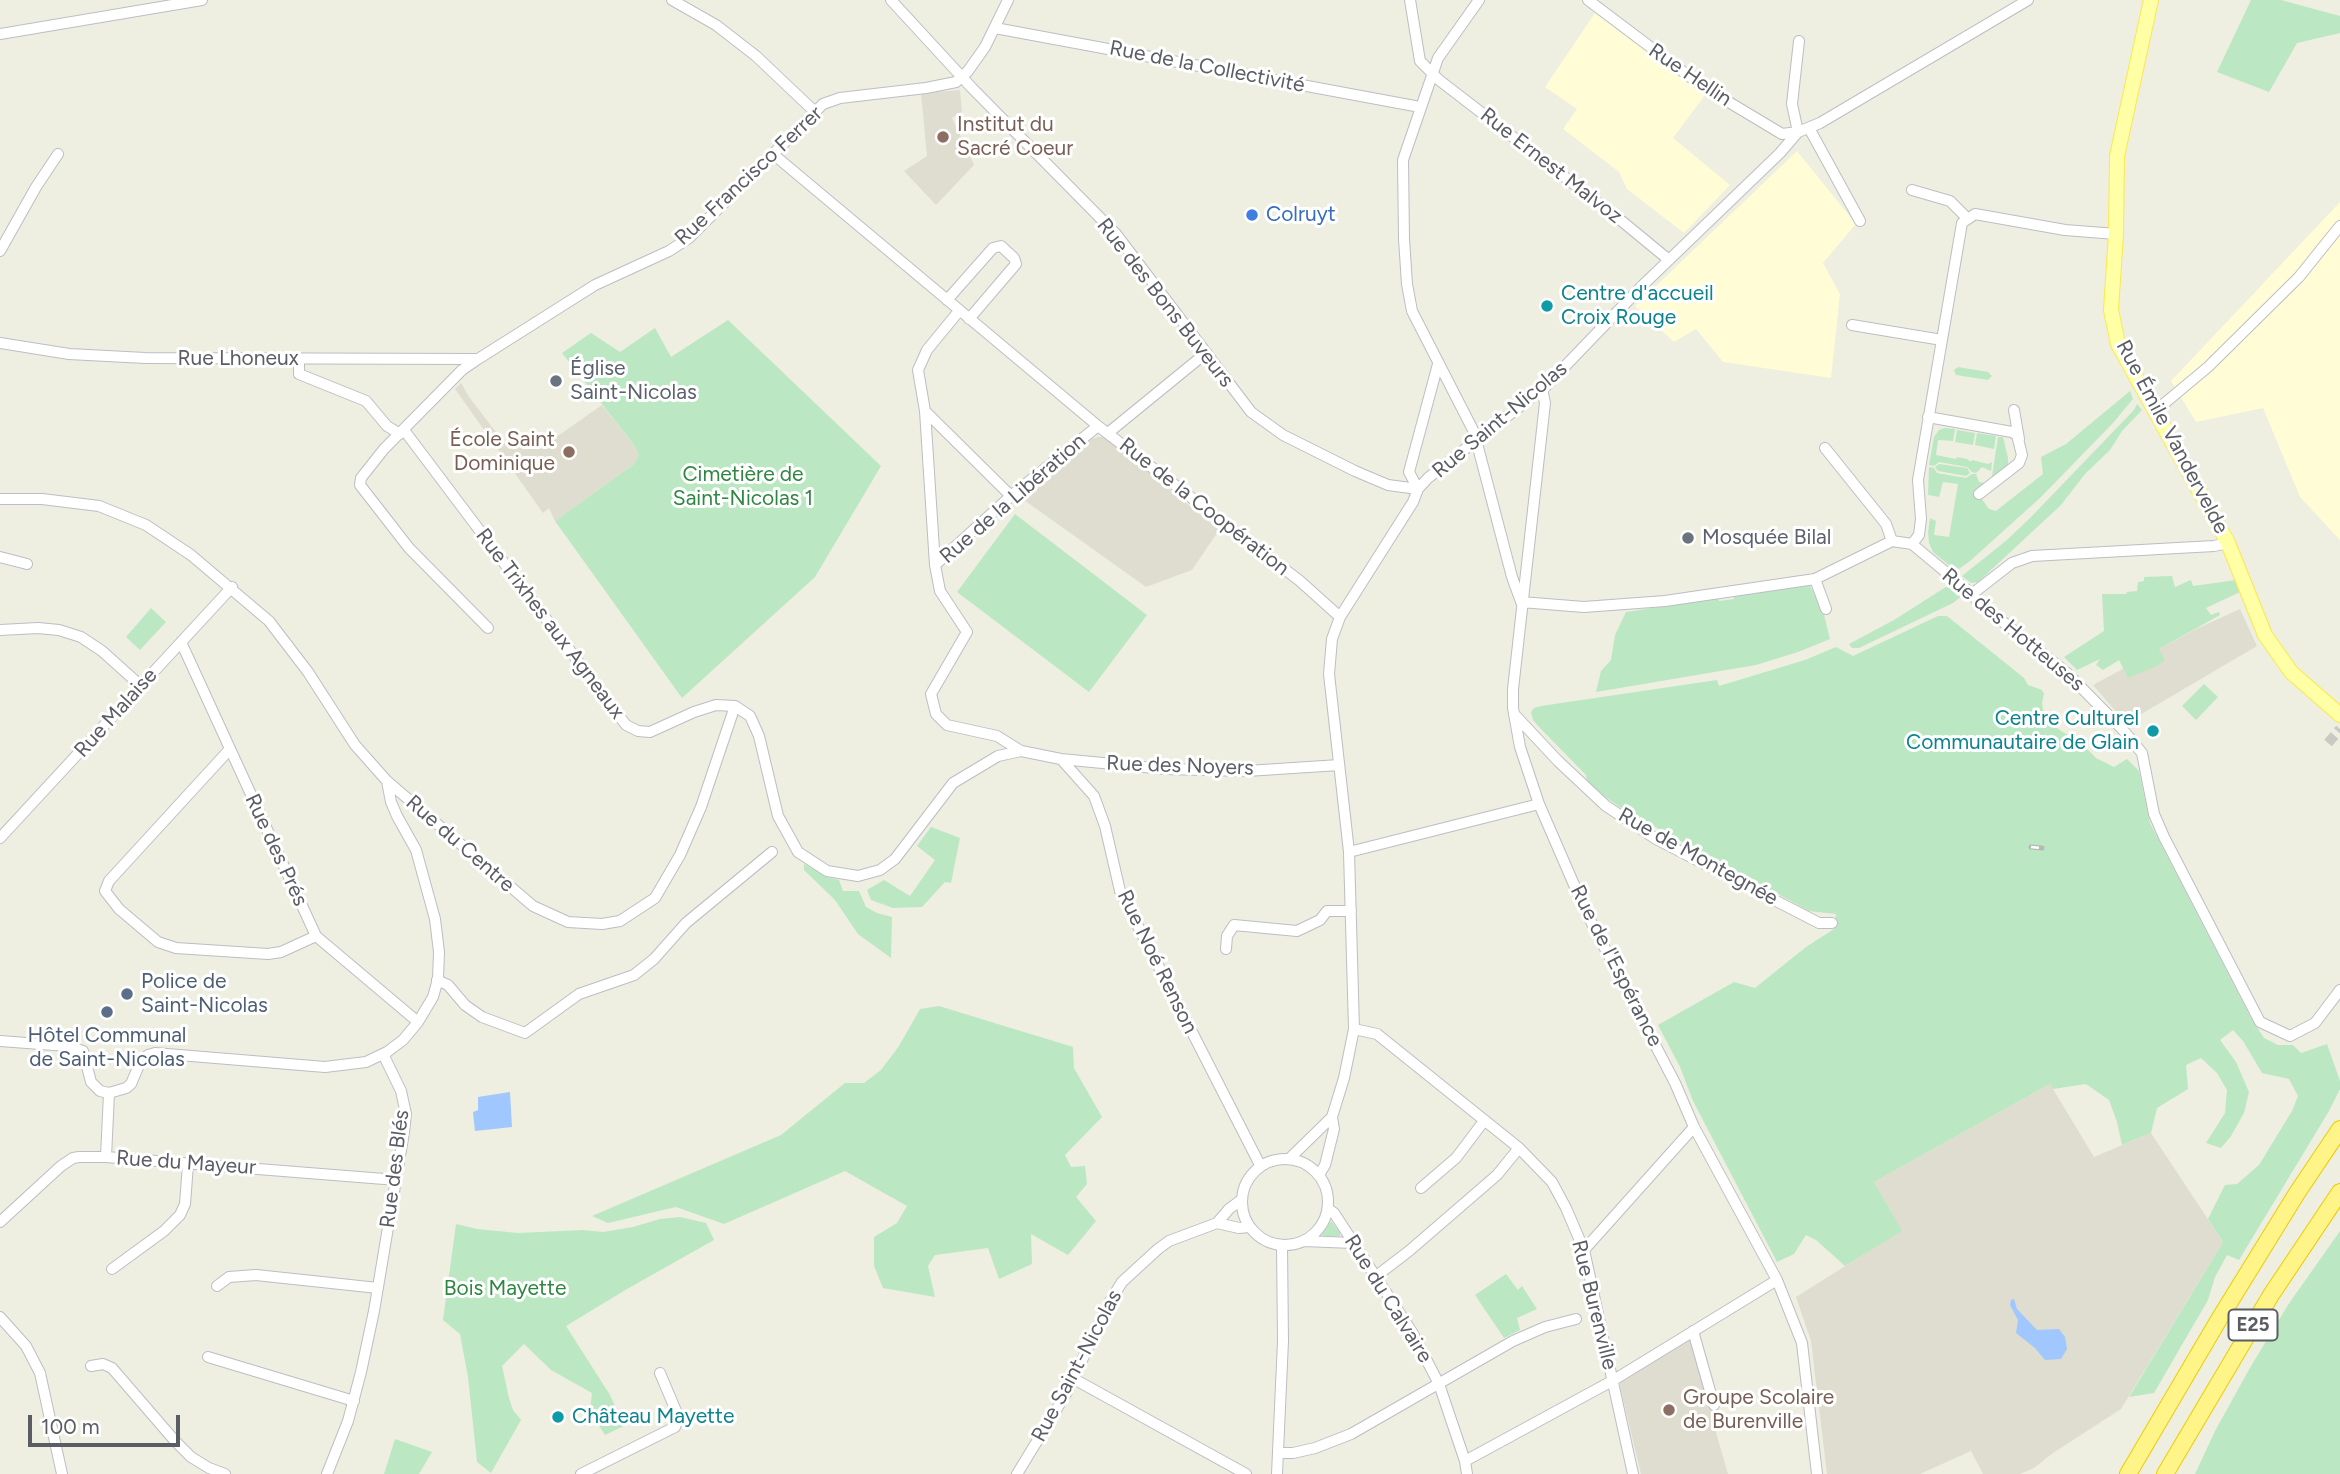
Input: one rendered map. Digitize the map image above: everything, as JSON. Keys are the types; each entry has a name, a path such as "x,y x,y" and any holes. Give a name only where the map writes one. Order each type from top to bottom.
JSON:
{"highway":[{"name":"E25","path":"2128,1474 2224,1310 2340,1129"},
{"name":"E25","path":"2165,1474 2271,1295 2340,1192"},
{"path":"2178,1474 2193,1426"},
{"path":"2119,1474 2137,1457"}],"main road":[{"name":"Rue Émile Vandervelde","path":"2151,0 2117,156 2111,310 2118,344 2228,543 2270,642 2291,672 2340,715"}],"street":[{"path":"0,34 202,0"},
{"path":"672,0 703,17 756,56 814,111"},
{"path":"689,0 703,17"},
{"name":"Rue des Bons Buveurs","path":"891,0 962,77 1116,234 1251,412 1272,428 1377,481 1419,489"},
{"path":"962,77 985,47 1008,0"},
{"path":"1410,0 1420,61 1432,72"},
{"name":"Rue de l'Espérance","path":"1479,0 1438,58 1403,160 1406,273 1412,311 1477,441 1521,602 1513,688 1514,714 1520,747 1539,804 1585,910 1694,1127 1777,1280 1802,1343 1817,1474"},
{"name":"Rue Hellin","path":"1588,0 1702,86 1782,134 1803,130"},
{"name":"Rue Saint-Nicolas","path":"1320,1175 1334,1129 1332,1116 1344,1079 1354,1029 1349,852 1333,713 1330,654 1340,617 1419,489 1435,473 1542,389 1669,260 1803,130 1820,123 2028,0"},
{"name":"Rue de la Collectivité","path":"995,28 1420,107"},
{"path":"1799,41 1792,104 1803,130 1860,221"},
{"name":"Rue Ernest Malvoz","path":"1432,72 1669,260"},
{"name":"Rue Francisco Ferrer","path":"478,359 595,285 669,251 689,238 823,104 840,98 926,88 956,82 962,77"},
{"name":"Rue de la Coopération","path":"773,154 1098,426 1300,581 1340,617"},
{"path":"0,251 36,187 58,155"},
{"path":"1912,190 1950,201 1968,219"},
{"path":"1542,389 1545,403 1521,602 1584,607 1624,605 1815,579 1892,541 1912,544 1919,535 1922,519 1917,481 1962,222 1975,214 2065,230 2116,234"},
{"path":"2154,412 2208,367 2298,277 2340,226"},
{"path":"947,300 993,248 1002,247 1014,258 1016,264 969,319"},
{"path":"935,565 925,411 918,370 927,350 959,311"},
{"path":"1852,325 1942,340"},
{"name":"Rue Lhoneux","path":"0,343 69,354 145,358 478,359"},
{"name":"Rue de la Libération","path":"1108,433 1206,353"},
{"name":"Rue Trixhes aux Agneaux","path":"299,359 299,374 366,401 387,426 402,432 626,725 638,731 650,732 716,705 735,706"},
{"path":"478,359 463,370 384,449 362,478 360,485 409,548 488,628"},
{"path":"1419,489 1409,472 1438,364"},
{"path":"1979,494 2019,463 2022,455 2014,410"},
{"path":"925,411 1012,496"},
{"path":"1928,417 2012,432 2019,439"},
{"name":"Rue de la Libération","path":"1021,751 998,736 947,724 936,714 931,694 967,632 940,591 935,565 1012,496 1098,426"},
{"path":"1825,448 1886,524 1892,541"},
{"name":"Rue du Centre","path":"0,499 41,499 99,506 146,524 191,555 269,621 308,672 355,745 387,781 533,906 568,922 602,925 620,920 655,898 680,855 701,807 735,706"},
{"path":"1967,591 2012,563 2032,555 2214,546 2228,543"},
{"name":"Rue des Hotteuses","path":"1912,544 1978,602 2067,673 2142,752 2154,814 2164,837 2260,1022 2290,1036 2315,1023 2340,990"},
{"path":"0,557 27,564"},
{"path":"1815,579 1826,609"},
{"name":"Rue Malaise","path":"0,838 232,587"},
{"path":"0,630 38,628 59,630 81,637 102,651 141,686"},
{"name":"Rue des Prés","path":"181,642 316,936 418,1021"},
{"path":"735,706 750,716 759,736 778,816 798,852 827,871 858,876 880,870 895,859 953,783 998,756 1021,751"},
{"name":"Rue de Montegnée","path":"1514,714 1558,761 1606,806 1656,839 1819,923 1832,923"},
{"path":"230,749 109,881 105,891 119,909 158,943 176,948 268,954 281,952 316,936"},
{"name":"Rue des Noyers","path":"1021,751 1061,759 1219,771 1247,771 1339,761"},
{"name":"Rue Noé Renson","path":"1061,759 1094,796 1105,826 1120,891 1260,1165"},
{"path":"0,1041 67,1045 83,1051 91,1082 100,1091 109,1093 131,1084 139,1065 148,1055 155,1053 325,1067 366,1062 383,1054 403,1040 433,997 439,952 435,919 416,850 391,802 387,781"},
{"path":"1349,852 1539,804"},
{"path":"437,981 448,985 465,1005 482,1017 525,1033 579,994 634,975 654,959 686,923 772,852"},
{"path":"1226,949 1227,936 1234,925 1297,931 1320,920 1327,911 1351,911"},
{"name":"Rue Burenville","path":"1354,1029 1377,1034 1519,1148 1552,1182 1584,1250 1633,1474"},
{"name":"Rue des Blés","path":"327,1474 354,1401 379,1288 406,1114 401,1091 383,1054"},
{"path":"106,1157 109,1093"},
{"name":"Rue Saint-Nicolas","path":"1290,1158 1332,1116"},
{"path":"1421,1188 1456,1158 1484,1121"},
{"path":"1584,1250 1694,1127"},
{"path":"1375,1276 1409,1251 1497,1175 1519,1148"},
{"name":"Rue du Mayeur","path":"0,1222 69,1160 79,1157 397,1180"},
{"path":"1304,1241 1324,1222 1328,1209 1327,1191 1320,1175 1306,1163 1290,1158 1269,1160 1250,1175 1244,1186 1241,1200 1249,1227 1258,1236 1282,1245 1304,1241 1353,1244"},
{"path":"112,1269 164,1231 180,1215 185,1204 188,1164"},
{"name":"Rue Saint-Nicolas","path":"1017,1474 1073,1379 1111,1299 1128,1275 1169,1241 1217,1223 1228,1209 1241,1200"},
{"name":"Rue du Calvaire","path":"1328,1209 1334,1213 1412,1332 1439,1384 1467,1474"},
{"name":"Rue Saint-Nicolas","path":"1217,1223 1239,1228 1249,1227"},
{"path":"1277,1474 1283,1342 1282,1245"},
{"path":"218,1286 229,1277 256,1275 379,1288"},
{"path":"1465,1461 1612,1381 1777,1280"},
{"path":"0,1317 26,1346 40,1373 62,1474"},
{"path":"1278,1453 1293,1454 1351,1434 1514,1341 1545,1327 1576,1319"},
{"path":"1693,1331 1714,1405"},
{"path":"208,1357 354,1401"},
{"path":"91,1366 103,1364 112,1368 191,1457 225,1474"},
{"path":"581,1474 675,1427 679,1418 660,1373"},
{"path":"1073,1379 1246,1474"}],"shaded area":[{"path":"1595,13 1705,95 1673,138 1730,185 1684,233 1627,189 1619,172 1563,129 1577,109 1545,87"},
{"name":"Institut du Sacré Coeur","path":"960,90 962,112 952,118 974,165 936,205 904,171 927,156 921,93"},
{"path":"1797,151 1856,224 1823,263 1840,294 1831,378 1723,362 1696,329 1674,342 1635,306"},
{"path":"2340,202 2340,540 2300,497 2263,408 2196,422 2171,381"},
{"name":"École Saint Dominique","path":"461,383 509,449 534,434 542,447 602,405 639,455 634,464 555,521 549,508 543,513 455,389"},
{"path":"1106,437 1219,530 1192,570 1146,587 1024,500 1091,439"},
{"path":"2240,609 2257,646 2126,723 2093,685 2196,629"},
{"path":"2050,1084 2094,1157 2151,1133 2223,1242 2121,1409 2034,1468 2020,1474 1983,1474 1971,1451 1920,1474 1827,1474 1811,1341 1796,1297 1901,1231 1874,1182"},
{"name":"Groupe Scolaire de Burenville","path":"1691,1338 1711,1403 1717,1427 1715,1429 1728,1474 1641,1474 1621,1381"}],"green space":[{"path":"2251,0 2281,0 2340,16 2340,33 2297,43 2269,92 2217,72"},
{"name":"Cimetière de Saint-Nicolas 1","path":"728,320 881,466 815,577 682,698 555,521 634,464 639,455 562,353 591,333 620,352 655,328 671,357"},
{"path":"1958,367 1988,372 1992,376 1988,380 1956,375 1954,370"},
{"path":"2130,391 2133,399 2113,423 2040,498 1970,561 1956,571 1933,552 1928,532 1930,518 1936,521 1934,535 1949,537 1958,484 1943,482 1939,497 1928,495 1929,467 1934,468 1937,473 1966,478 1976,474 1979,482 1985,483 1992,476 1998,437 2003,437 2008,465 1981,498 1989,509 1996,511 2043,474 2041,457 2066,444"},
{"path":"2137,404 2142,410 2061,505 1978,582 1971,583 1962,576 2031,517"},
{"path":"1955,429 1953,441 1938,440 1936,455 1967,459 1971,462 1992,462 1991,471 1982,467 1976,473 1967,467 1939,462 1934,466 1929,465 1934,437 1939,430"},
{"path":"1957,430 1975,433 1973,445 1955,442"},
{"path":"1977,433 1996,436 1994,449 1975,445"},
{"path":"1939,464 1967,468 1970,473 1966,476 1938,471 1935,467"},
{"path":"1015,514 1147,615 1089,692 957,592"},
{"path":"2172,576 2175,587 2191,580 2193,586 2236,580 2240,592 2206,608 2211,615 2219,612 2220,615 2159,649 2165,660 2128,678 2119,660 2103,670 2096,665 2100,659 2077,670 2064,657 2104,631 2102,594 2137,591 2138,582 2144,581 2144,577"},
{"path":"1802,584 1810,586 1823,611 1830,639 1756,665 1596,692 1601,671 1611,660 1615,635 1626,612 1718,598 1719,601 1734,599 1734,596"},
{"path":"1949,585 1963,595 1953,603 1859,648 1852,648 1849,644 1894,620"},
{"path":"151,608 166,622 140,650 126,637"},
{"path":"1938,616 1947,616 2024,678 2028,685 2042,690 2044,717 2080,742 2096,758 2114,767 2127,759 2139,771 2150,823 2251,1018 2264,1038 2278,1045 2293,1045 2301,1053 2327,1044 2340,1081 2340,1089 2329,1111 2239,1260 2227,1255 2215,1277 2208,1300 2154,1393 2129,1397 2223,1242 2208,1219 2225,1185 2237,1184 2259,1165 2292,1111 2298,1096 2289,1079 2262,1073 2243,1041 2233,1030 2220,1040 2236,1062 2249,1092 2244,1113 2221,1148 2206,1143 2225,1113 2227,1090 2217,1073 2201,1058 2186,1065 2188,1089 2157,1108 2151,1133 2122,1145 2109,1100 2086,1084 2053,1089 2050,1084 1874,1182 1902,1231 1845,1266 1816,1240 1806,1235 1794,1254 1777,1262 1693,1101 1680,1067 1658,1025 1734,982 1755,988 1806,947 1834,929 1836,914 1809,911 1624,810 1587,784 1586,775 1533,720 1531,712 1541,706 1717,680 1719,686 1805,660 1836,647 1853,656"},
{"path":"2204,684 2218,697 2196,720 2182,706"},
{"path":"931,827 960,838 951,883 945,882 922,907 893,908 871,900 867,890 884,880 910,896 935,860 917,846"},
{"path":"804,864 827,877 839,880 843,891 859,891 866,907 892,917 891,958 858,934 835,900 804,870"},
{"path":"939,1006 1073,1047 1074,1068 1102,1117 1065,1155 1071,1167 1085,1166 1087,1184 1076,1197 1096,1221 1068,1255 1031,1234 1032,1264 999,1279 988,1248 935,1255 928,1266 935,1297 883,1288 874,1266 874,1237 897,1223 907,1206 845,1171 724,1224 676,1207 608,1223 592,1216 781,1135 845,1083 864,1083 881,1070 899,1046 920,1009"},
{"name":"Bois Mayette","path":"680,1217 706,1223 714,1240 566,1326 610,1395 624,1426 605,1435 590,1411 592,1393 551,1370 524,1344 502,1366 513,1410 521,1420 491,1473 477,1462 468,1377 460,1334 443,1320 456,1224 518,1233 583,1230 603,1232"},
{"path":"1331,1221 1340,1233 1340,1236 1323,1236"},
{"path":"2340,1231 2340,1474 2195,1474 2251,1366 2288,1305"},
{"path":"1506,1274 1518,1290 1522,1286 1537,1309 1517,1318 1520,1330 1504,1338 1475,1295"},
{"path":"395,1439 432,1452 419,1474 384,1474"}],"water":[{"path":"510,1092 512,1127 475,1131 473,1112 478,1110 478,1097"},
{"path":"2014,1299 2017,1309 2037,1330 2059,1329 2065,1337 2067,1349 2061,1359 2045,1360 2016,1333 2018,1320 2010,1305"}],"tunnel":[{"path":"2328,743 2340,729"}],"railway":[{"path":"2031,847 2042,848"}],"place":[{"name":"Institut du Sacré Coeur","path":"943,137"},
{"name":"Colruyt","path":"1252,215"},
{"name":"Centre d'accueil Croix Rouge","path":"1547,306"},
{"name":"Église Saint-Nicolas","path":"556,381"},
{"name":"École Saint Dominique","path":"569,452"},
{"name":"Mosquée Bilal","path":"1688,538"},
{"name":"Centre Culturel Communautaire de Glain","path":"2153,731"},
{"name":"Police de Saint-Nicolas","path":"127,994"},
{"name":"Hôtel Communal de Saint-Nicolas","path":"107,1012"},
{"name":"Groupe Scolaire de Burenville","path":"1669,1410"},
{"name":"Château Mayette","path":"558,1417"}]}
